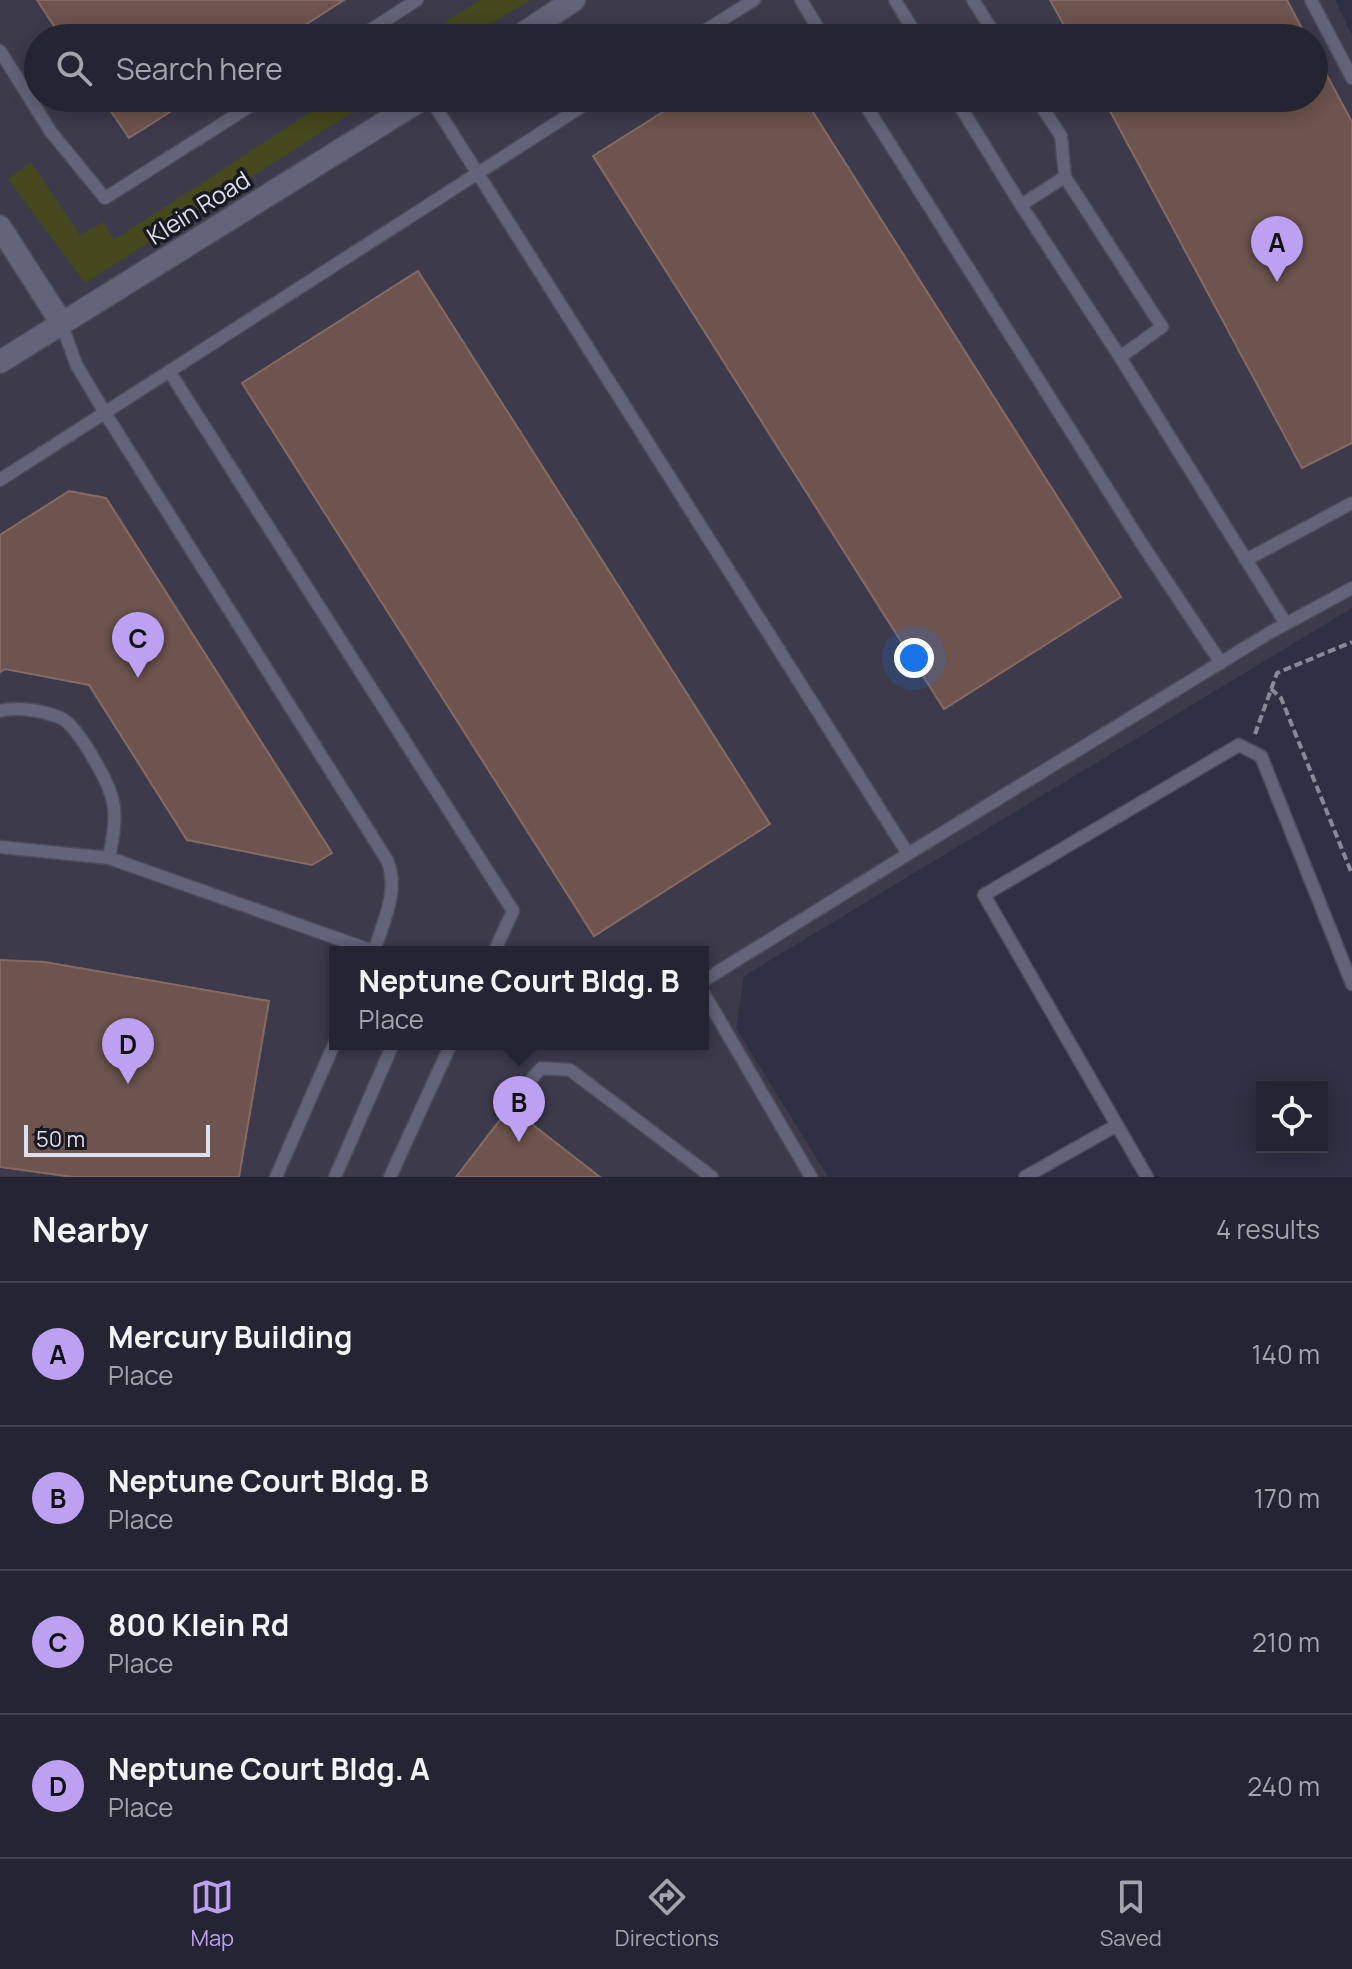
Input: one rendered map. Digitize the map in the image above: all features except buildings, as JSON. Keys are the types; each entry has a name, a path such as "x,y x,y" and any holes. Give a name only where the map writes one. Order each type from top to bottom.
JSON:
{"street":[{"path":"537,24 574,0"},
{"name":"Klein Road","path":"0,362 404,112"},
{"path":"0,227 61,322"}],"lane":[{"path":"380,24 417,0"},
{"path":"715,24 754,0"},
{"path":"801,0 816,24"},
{"path":"895,0 910,24"},
{"path":"973,0 988,24"},
{"path":"1311,0 1324,24"},
{"path":"1328,32 1352,78"},
{"path":"0,51 24,89"},
{"path":"38,112 105,198 241,112"},
{"path":"436,112 908,854"},
{"path":"0,480 572,112"},
{"path":"870,112 1133,531 1221,663"},
{"path":"964,112 1286,624"},
{"path":"1045,112 1061,136 1065,177 1162,327 1120,357"},
{"path":"1021,205 1065,177"},
{"path":"61,322 76,364 105,413 387,860 393,874 393,889 377,946"},
{"path":"169,371 513,911 497,946"},
{"path":"1246,560 1352,503"},
{"path":"709,977 1221,663 1352,588"},
{"path":"0,711 11,707 62,719 72,726 101,773 113,801 115,827 109,858"},
{"path":"1147,1177 984,895 1239,745 1261,756 1352,984"},
{"path":"0,847 109,858 358,946"},
{"path":"709,1002 811,1177"},
{"path":"276,1177 332,1050"},
{"path":"335,1177 390,1050"},
{"path":"390,1177 448,1050"},
{"path":"520,1093 541,1068 570,1070 712,1177"},
{"path":"1025,1177 1117,1125"}],"path":[{"path":"1257,729 1277,673 1352,642"},
{"path":"1271,689 1281,698 1352,874"}],"shaded area":[{"path":"0,0 1335,0 1352,36 1352,608 744,976 736,1028 828,1177 0,1177"}],"green space":[{"path":"480,0 530,0 491,24 442,24"},
{"path":"311,112 353,112 85,283 8,179 31,162 80,235 103,222 114,240"}],"place":[{"name":"Mercury Building","path":"1277,282"},
{"name":"800 Klein Rd","path":"138,678"},
{"name":"Neptune Court Bldg. A","path":"128,1084"},
{"name":"Neptune Court Bldg. B","path":"519,1142"}]}
